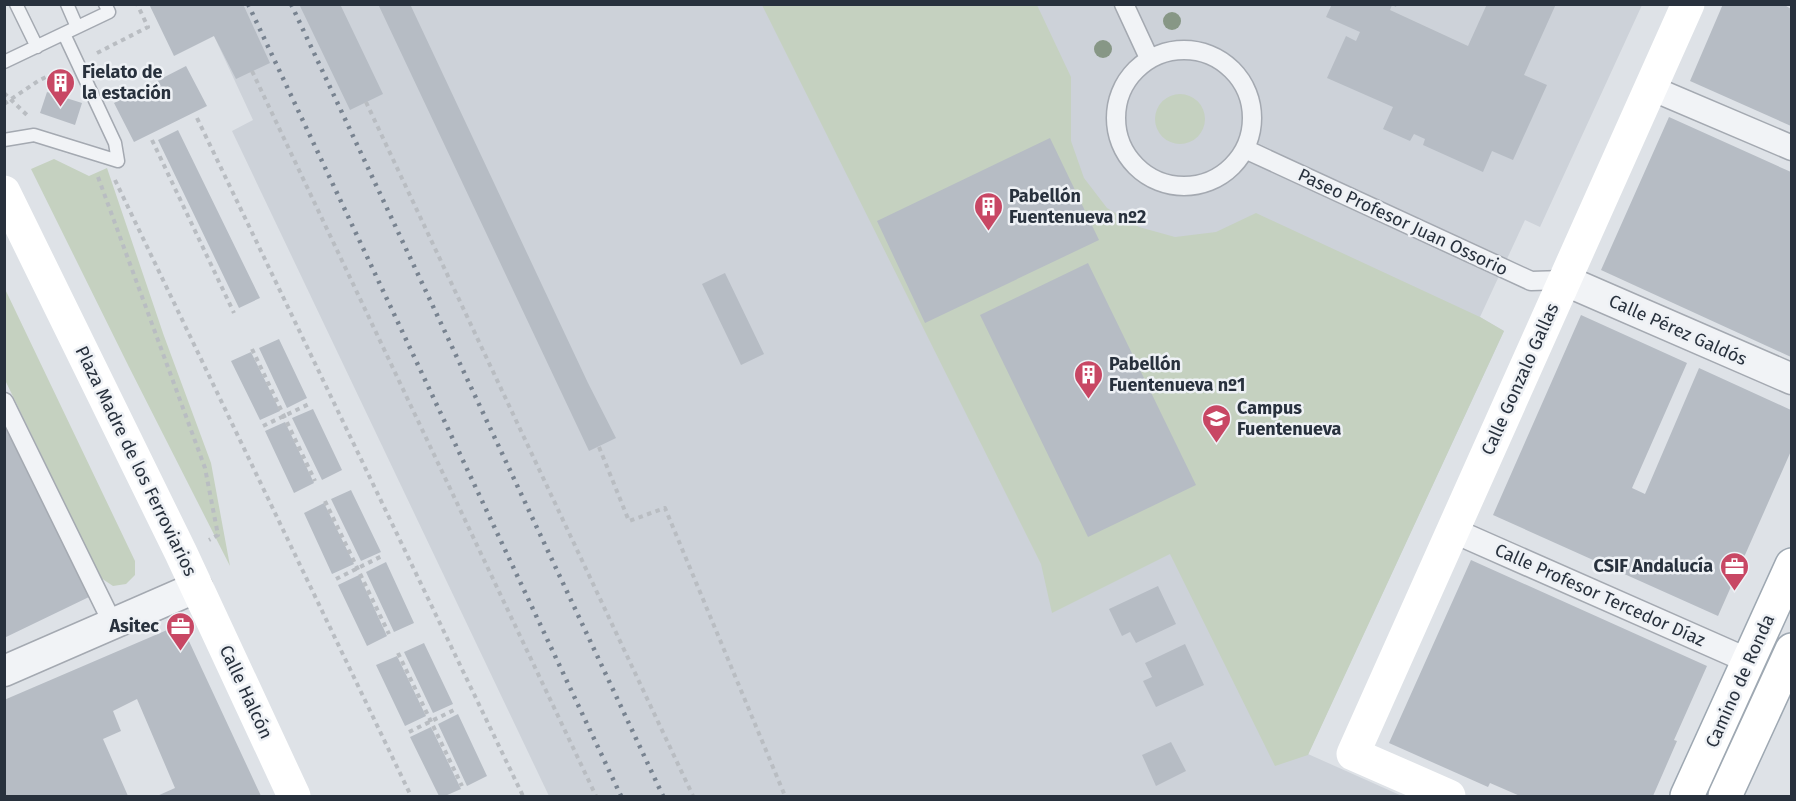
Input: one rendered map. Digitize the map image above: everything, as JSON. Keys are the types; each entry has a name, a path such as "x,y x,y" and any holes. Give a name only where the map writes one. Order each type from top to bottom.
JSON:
{"main road":[{"name":"Calle Gonzalo Gallas","path":"1449,796 1353,754 1688,4"},
{"name":"Plaza Madre de los Ferroviarios","path":"4,192 197,587"},
{"name":"Camino de Ronda","path":"1687,796 1791,565"},
{"name":"Calle Halcón","path":"197,587 294,796"},
{"name":"Camino de Ronda","path":"1725,796 1791,650"}],"street":[{"path":"1124,4 1149,58"},
{"path":"1191,49 1213,55 1231,68 1245,85 1251,106 1252,128 1245,149 1233,166 1224,173 1216,179 1196,186 1174,186 1154,180 1136,168 1123,151 1116,131 1115,110 1121,89 1133,71 1149,58 1170,50 1191,49"},
{"path":"1651,88 1791,148"},
{"name":"Paseo Profesor Juan Ossorio","path":"1245,149 1531,281 1564,280"},
{"name":"Calle Pérez Galdós","path":"1564,280 1791,380"},
{"path":"4,402 113,624"},
{"name":"Calle Profesor Tercedor Díaz","path":"1452,530 1749,661"},
{"name":"Plaza Madre de los Ferroviarios","path":"4,671 197,587"}],"lane":[{"path":"16,4 37,47"},
{"path":"67,4 78,27"},
{"path":"4,62 109,12 105,4"},
{"path":"4,140 34,135 118,161 115,143 64,34"}],"path":[{"path":"93,54 148,27 137,4"},
{"path":"4,104 38,81 68,66"},
{"path":"252,71 596,796"},
{"path":"4,93 32,120"},
{"path":"366,102 693,796"},
{"path":"197,117 523,796"},
{"path":"152,140 234,313"},
{"path":"96,170 205,468 218,535 205,541"},
{"path":"112,174 411,796"},
{"path":"252,349 315,481"},
{"path":"263,426 309,404"},
{"path":"599,447 629,521 665,508 785,796"},
{"path":"325,501 389,634"},
{"path":"336,579 382,556"},
{"path":"398,653 462,786"},
{"path":"409,732 456,709"}],"shaded area":[{"path":"206,5 1642,5 1540,227 1525,220 1480,317 1504,331 1308,754 1402,796 549,796 232,131 253,120 214,36 219,33"}],"green space":[{"name":"Campus Fuentenueva","path":"762,5 1037,5 1071,77 1071,141 1084,178 1107,208 1139,227 1175,237 1216,232 1256,213 1480,317 1504,331 1308,755 1275,766 1170,554 1052,613 1041,564"},
{"path":"1175,94 1185,94 1198,101 1205,114 1205,124 1198,137 1185,144 1175,144 1166,140 1159,133 1155,124 1155,114 1159,105 1166,98"},
{"path":"54,159 89,176 107,168 164,336 211,463 230,566 31,169"},
{"path":"5,289 135,561 135,575 126,584 113,586 101,578 5,380"}],"building":[{"path":"149,4 243,4 270,63 236,79 214,36 174,56"},
{"path":"299,4 340,4 383,94 350,110"},
{"path":"378,4 410,4 616,438 589,451"},
{"path":"1332,4 1397,4 1396,7 1392,5 1390,10 1468,46 1487,4 1556,4 1524,75 1547,85 1513,160 1492,151 1483,172 1423,145 1425,139 1414,134 1410,141 1383,129 1393,107 1327,78 1346,36 1356,41 1360,32 1326,17"},
{"path":"1723,4 1783,4 1791,9 1791,126 1690,81"},
{"path":"186,66 207,106 134,142 114,103"},
{"name":"Fielato de la estación","path":"47,92 82,103 75,125 40,113"},
{"path":"1669,117 1791,172 1791,357 1601,270"},
{"path":"178,130 260,298 239,308 158,140"},
{"name":"Pabellón Fuentenueva nº2","path":"1050,138 1099,240 925,323 877,221"},
{"name":"Pabellón Fuentenueva nº1","path":"1088,263 1196,485 1088,537 980,315"},
{"path":"725,273 764,354 741,365 702,284"},
{"path":"1581,315 1687,363 1632,488 1645,494 1699,368 1791,410 1791,451 1718,616 1493,515"},
{"path":"279,339 307,398 287,408 259,348"},
{"path":"251,352 280,411 260,420 231,361"},
{"path":"313,409 342,470 322,480 292,418"},
{"path":"285,422 314,483 294,493 265,431"},
{"path":"4,425 89,597 4,638"},
{"path":"351,490 381,552 361,561 331,499"},
{"path":"324,503 354,564 332,574 304,513"},
{"path":"1471,560 1707,666 1674,740 1677,741 1653,796 1520,796 1490,783 1488,787 1389,743"},
{"path":"386,562 414,623 394,632 366,572"},
{"path":"359,575 387,636 367,646 338,585"},
{"path":"1158,586 1176,624 1136,643 1130,632 1122,636 1109,609"},
{"path":"181,624 261,796 157,796 175,788 137,699 113,711 121,731 103,739 128,796 4,796 4,700"},
{"path":"424,643 453,704 433,713 404,652"},
{"path":"1185,644 1204,685 1156,707 1143,681 1152,677 1145,663"},
{"path":"397,656 426,716 405,726 376,665"},
{"path":"458,714 487,776 467,786 438,724"},
{"path":"431,727 461,789 445,796 439,796 410,737"},
{"path":"1171,742 1186,771 1156,786 1142,755"}],"railway":[{"path":"248,4 621,796"},
{"path":"291,4 663,796"}],"place":[{"name":"Fielato de la estación","path":"61,108"},
{"name":"Pabellón Fuentenueva nº2","path":"988,232"},
{"name":"Pabellón Fuentenueva nº1","path":"1088,400"},
{"name":"Campus Fuentenueva","path":"1216,444"},
{"name":"CSIF Andalucía","path":"1734,592"},
{"name":"Asitec","path":"180,652"}]}
